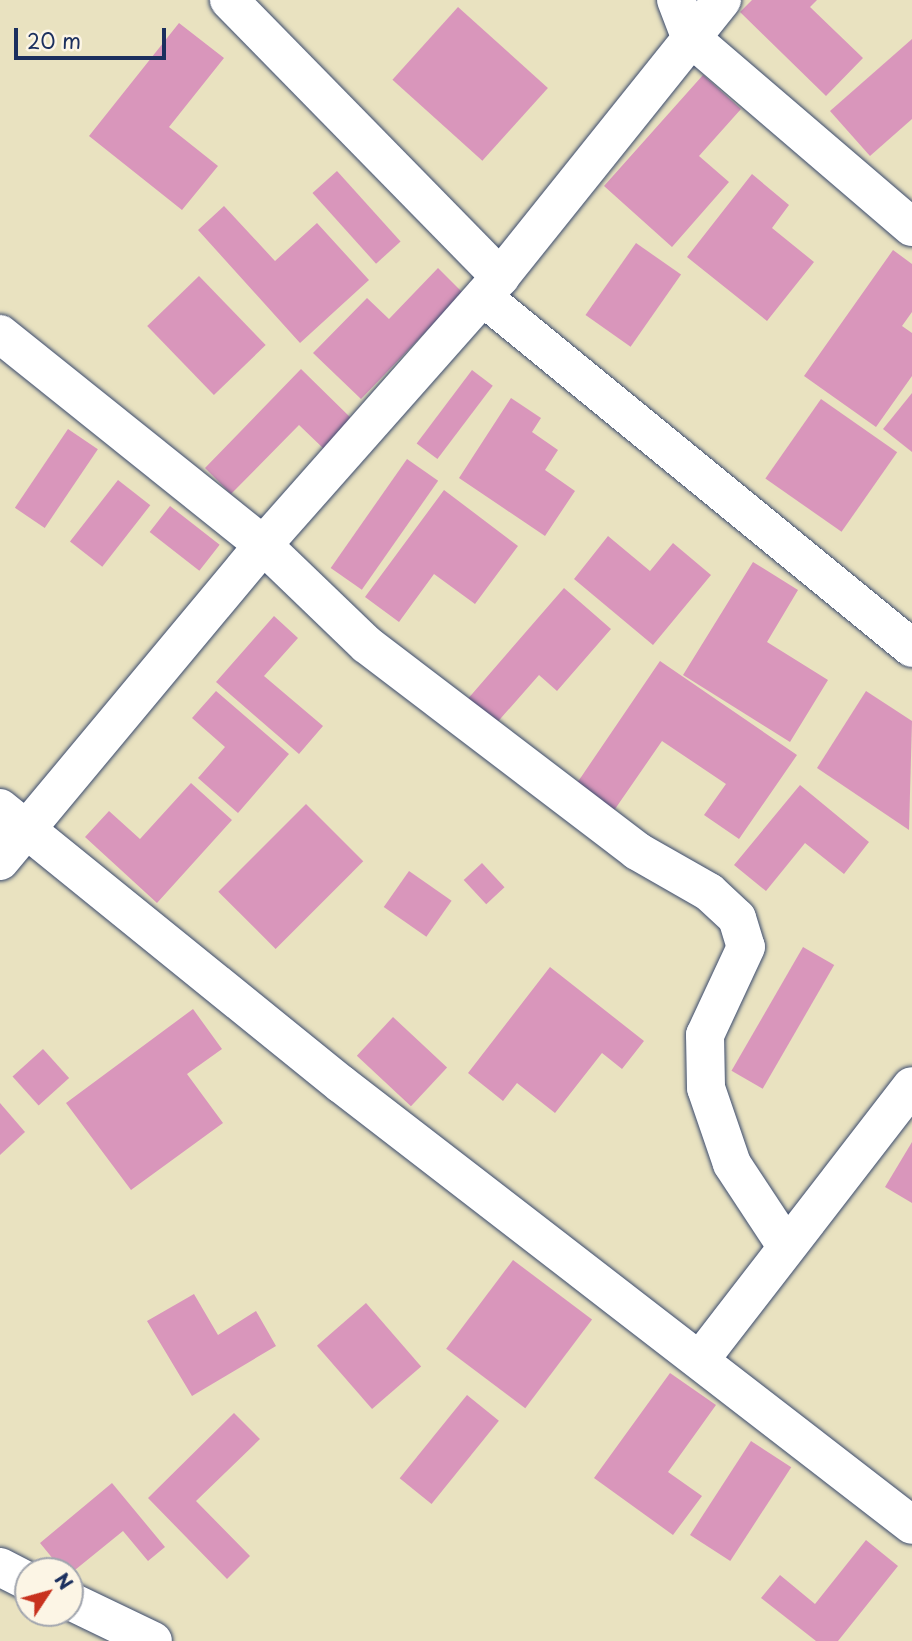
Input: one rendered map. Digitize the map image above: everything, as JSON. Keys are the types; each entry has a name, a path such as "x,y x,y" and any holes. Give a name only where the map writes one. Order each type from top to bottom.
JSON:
{"street":[{"path":"229,0 491,287 912,648"},
{"path":"676,0 690,37 912,227"},
{"path":"0,861 14,818 491,287 722,0"},
{"path":"0,334 262,545 367,645 637,851 709,892 737,918 746,947 705,1035 706,1088 732,1164 786,1246"},
{"path":"14,818 341,1084 912,1525"},
{"path":"701,1360 786,1246 912,1086"},
{"path":"84,1608 142,1639"}],"building":[{"path":"752,0 817,0 810,7 863,58 826,96 740,12"},
{"path":"458,7 548,88 482,161 392,80"},
{"path":"179,23 224,58 169,127 218,166 182,210 89,136"},
{"path":"912,39 912,119 870,156 830,111"},
{"path":"703,75 741,109 699,156 729,182 672,247 604,186"},
{"path":"337,171 401,242 376,264 312,193"},
{"path":"752,174 789,205 772,228 814,262 767,321 687,257"},
{"path":"224,206 275,261 317,223 369,280 300,343 198,230"},
{"path":"636,243 681,275 631,347 586,315"},
{"path":"893,250 912,264 912,312 902,326 912,333 912,376 876,427 804,376"},
{"path":"438,268 463,293 361,399 313,353 367,298 389,319"},
{"path":"199,276 266,345 214,395 147,326"},
{"path":"301,369 354,421 325,450 299,425 231,494 205,468"},
{"path":"472,370 493,386 437,459 417,443"},
{"path":"912,393 912,452 883,429"},
{"path":"511,398 541,418 532,432 558,450 545,470 575,491 545,536 459,478"},
{"path":"821,399 897,452 842,532 765,478"},
{"path":"68,429 98,449 45,528 15,508"},
{"path":"407,459 438,481 362,590 331,568"},
{"path":"118,480 150,505 102,567 70,541"},
{"path":"444,490 518,546 475,604 434,574 399,622 365,597"},
{"path":"170,506 220,545 199,571 150,532"},
{"path":"608,536 650,571 673,543 711,575 653,645 574,579"},
{"path":"753,562 798,590 767,642 828,680 790,742 683,675"},
{"path":"564,588 611,629 557,691 539,675 494,726 466,701"},
{"path":"274,616 298,638 264,676 323,726 299,754 216,682"},
{"path":"660,661 797,755 739,839 704,815 726,784 662,741 613,812 575,786"},
{"path":"216,691 289,754 238,813 198,778 225,747 192,718"},
{"path":"866,691 912,721 909,830 817,768"},
{"path":"191,783 232,820 157,903 85,837 109,811 140,839"},
{"path":"800,785 869,842 844,874 805,843 766,891 734,865"},
{"path":"306,804 363,861 276,949 218,892"},
{"path":"482,863 505,887 486,904 464,880"},
{"path":"409,871 452,901 426,937 384,907"},
{"path":"803,947 834,965 763,1089 732,1071"},
{"path":"550,967 644,1041 622,1069 602,1053 555,1113 517,1083 503,1101 468,1073"},
{"path":"193,1009 222,1049 187,1074 223,1123 131,1190 66,1103"},
{"path":"393,1017 447,1067 411,1106 357,1056"},
{"path":"43,1049 69,1078 39,1105 13,1076"},
{"path":"0,1103 25,1132 0,1155"},
{"path":"912,1142 912,1203 885,1187"},
{"path":"513,1260 592,1320 525,1408 446,1349"},
{"path":"194,1294 218,1335 256,1311 276,1346 192,1396 147,1321"},
{"path":"366,1303 421,1366 372,1409 317,1346"},
{"path":"670,1373 716,1405 668,1472 702,1496 673,1535 594,1478"},
{"path":"467,1395 499,1421 432,1504 400,1478"},
{"path":"234,1413 260,1439 196,1501 250,1556 227,1579 148,1498"},
{"path":"751,1441 791,1467 730,1561 690,1535"},
{"path":"112,1483 165,1547 148,1561 123,1531 84,1563 84,1557 52,1557 40,1543"},
{"path":"866,1540 898,1566 838,1641 816,1641 761,1598 780,1575 815,1604"}]}
